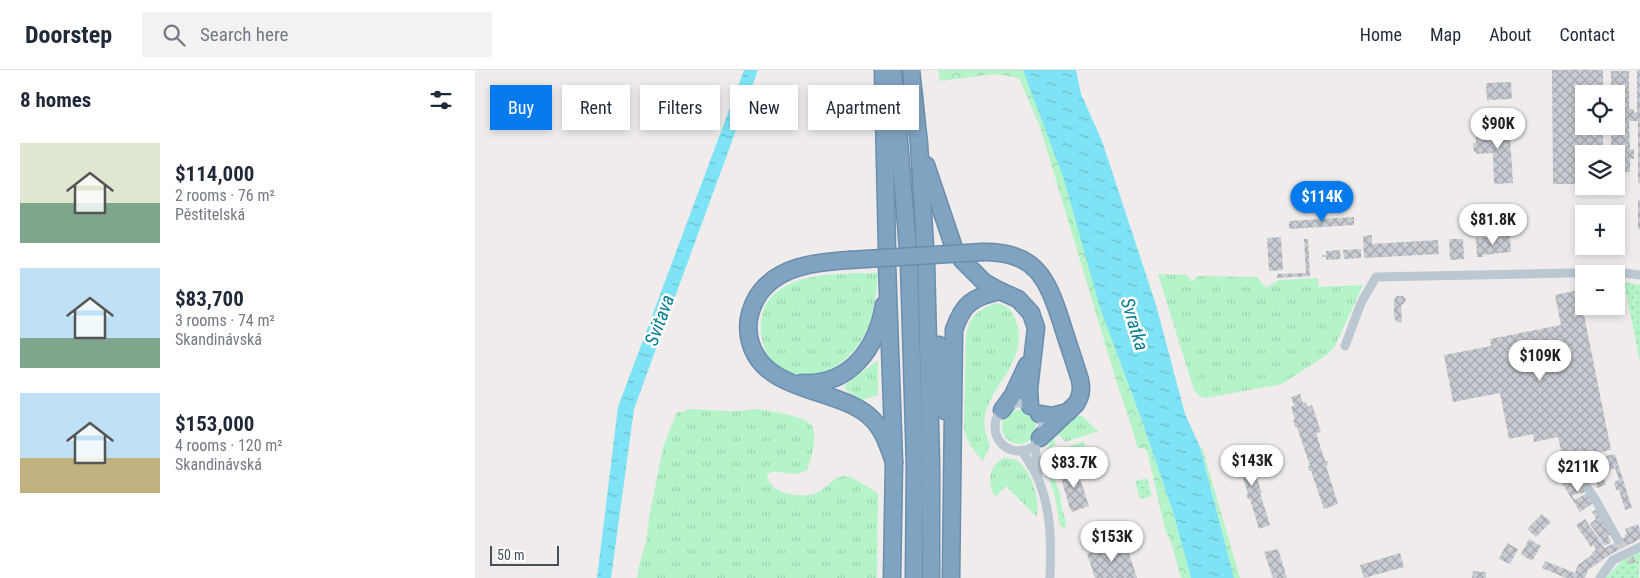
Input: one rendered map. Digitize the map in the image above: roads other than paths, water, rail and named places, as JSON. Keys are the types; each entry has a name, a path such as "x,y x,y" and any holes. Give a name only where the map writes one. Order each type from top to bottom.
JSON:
{"highway":[{"path":"883,70 894,462 892,578"},
{"path":"893,70 908,255 915,464 914,578"},
{"path":"911,70 928,257 952,465"},
{"path":"919,144 953,245"},
{"path":"894,462 882,432 869,416 847,402 792,382 771,372 756,356 748,330 753,304 766,287 785,273 808,264 849,260 983,252 1002,253 1018,257 1033,267 1046,282 1052,294 1080,380 1081,389 1080,398 1071,411 1038,441"},
{"path":"928,257 931,578"},
{"path":"962,260 977,276 1000,292 1018,299 1031,313 1036,328 1031,356 1029,389 1034,410 1052,416 1071,411"},
{"path":"792,382 817,383 831,380 844,374 857,363 867,350 881,318 886,294 887,262"},
{"path":"951,578 954,330 965,307 973,300 982,295 1000,292"},
{"path":"1002,410 1013,395 1031,356"}],"street":[{"path":"1345,346 1361,303 1376,277 1617,272 1640,275"},
{"path":"1038,441 1022,450 1005,446 997,435 996,422 1002,410 1007,406 1018,403 1034,410 1043,426 1038,441 1038,479"},
{"path":"1022,450 1038,479 1048,510 1051,528 1049,578"},
{"path":"1575,470 1595,499 1622,547"},
{"path":"1622,547 1640,547"},
{"path":"1600,578 1622,547"}],"water":[{"path":"744,70 758,70 753,85 738,85"},
{"name":"Svratka","path":"1023,70 1076,70 1081,94 1102,141 1156,305 1185,414 1200,447 1234,578 1191,578 1173,512 1100,308 1064,180"},
{"name":"Svitava","path":"730,107 730,130 736,130 634,409 611,578 597,578 618,407"}],"tunnel":[{"path":"1618,540 1622,548"}]}
